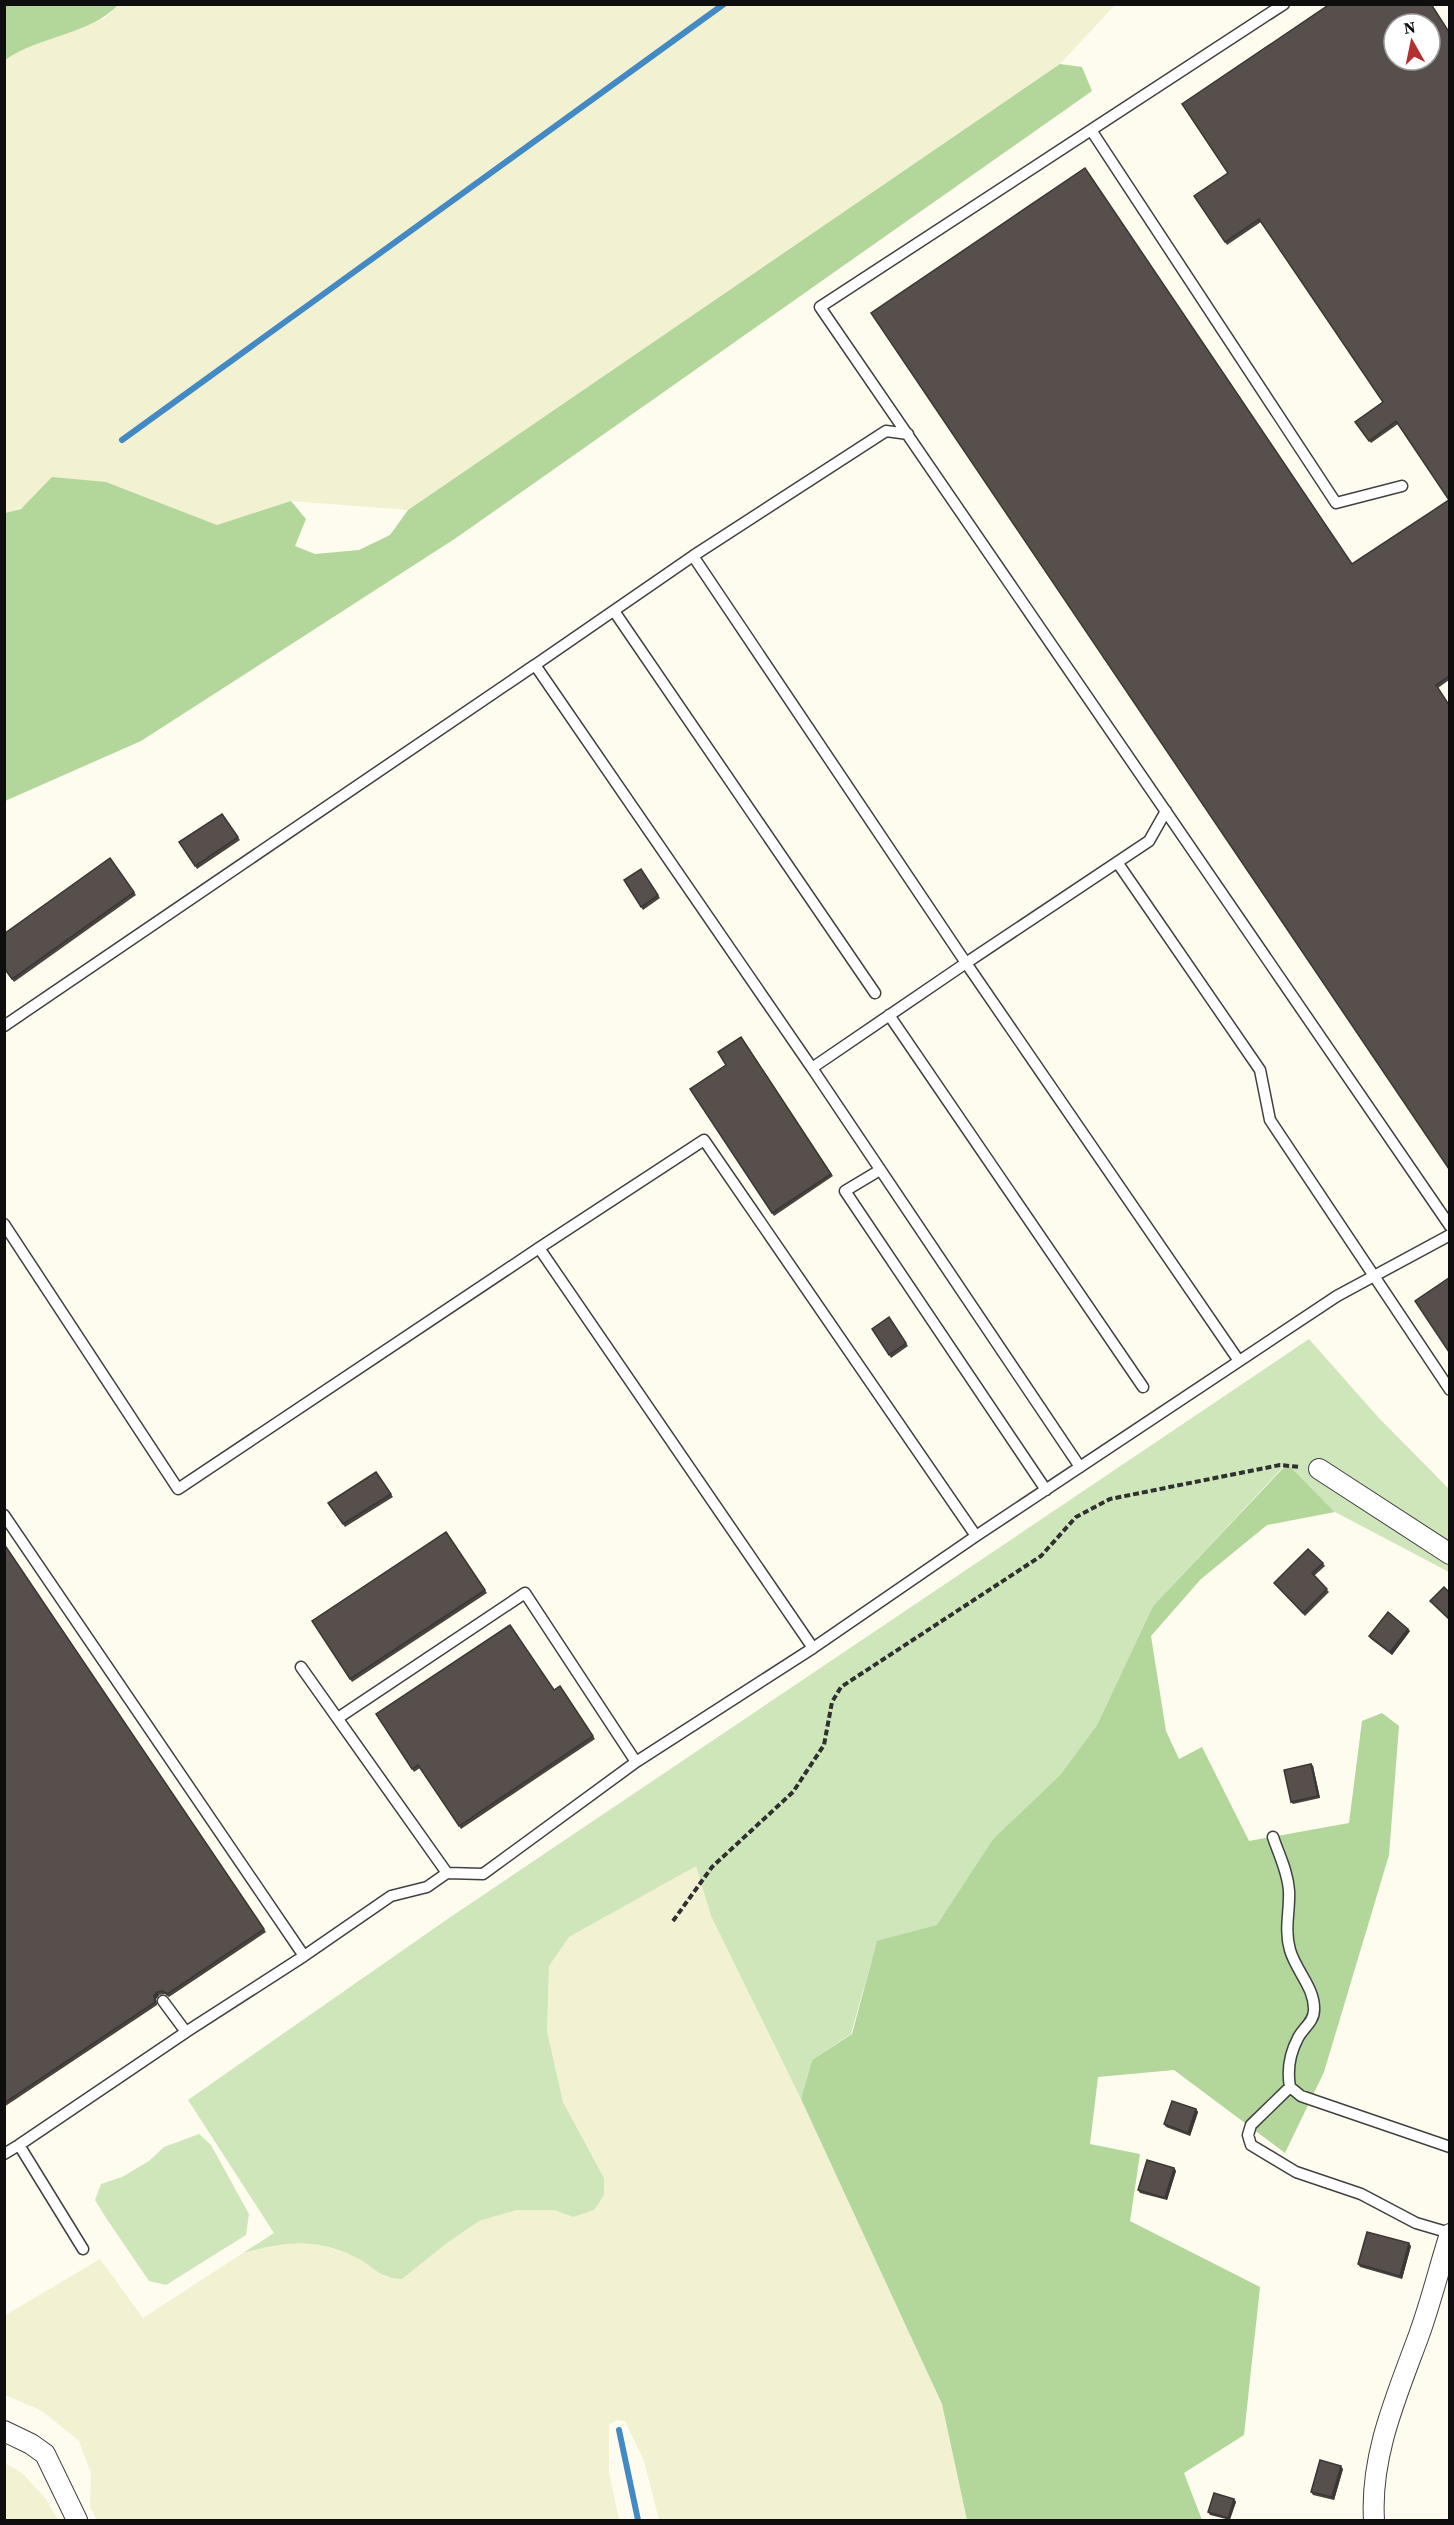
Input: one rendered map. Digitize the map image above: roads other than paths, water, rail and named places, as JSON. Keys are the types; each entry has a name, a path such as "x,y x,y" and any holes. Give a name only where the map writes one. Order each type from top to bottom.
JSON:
{"street":[{"path":"1319,1469 1449,1554"},
{"path":"1374,2520 1378,2457 1389,2412 1420,2332 1449,2233"},
{"path":"4,2431 31,2444 45,2454 77,2520"}],"lane":[{"path":"1284,4 820,307 1449,1226"},
{"path":"1091,130 1335,503 1402,486"},
{"path":"4,1026 693,556 886,431 908,434"},
{"path":"693,556 966,963 1239,1361"},
{"path":"614,611 875,993"},
{"path":"535,665 812,1068 1080,1467"},
{"path":"812,1068 1149,841 1166,811"},
{"path":"1117,862 1260,1070 1270,1120 1449,1390"},
{"path":"889,1015 1143,1387"},
{"path":"4,1224 178,1489 704,1140 976,1536"},
{"path":"880,1170 845,1191 1046,1490"},
{"path":"4,2154 391,1896 428,1887 447,1873 483,1874 636,1762 813,1648 976,1536 1337,1296 1449,1235"},
{"path":"539,1248 813,1648"},
{"path":"4,1515 304,1956"},
{"path":"338,1718 525,1593 636,1762"},
{"path":"301,1666 447,1873"},
{"path":"1273,1837 1286,1871 1289,1891 1286,1921 1290,1952 1308,1986 1314,2007 1313,2017 1298,2038 1287,2070 1290,2087 1301,2096 1449,2146"},
{"path":"163,2001 186,2032"},
{"path":"1290,2087 1251,2125 1248,2135 1251,2145 1296,2172 1361,2194 1416,2223 1449,2233"},
{"path":"19,2145 83,2249"}],"waterway":[{"path":"122,440 724,4"},
{"path":"619,2430 638,2520"}]}
